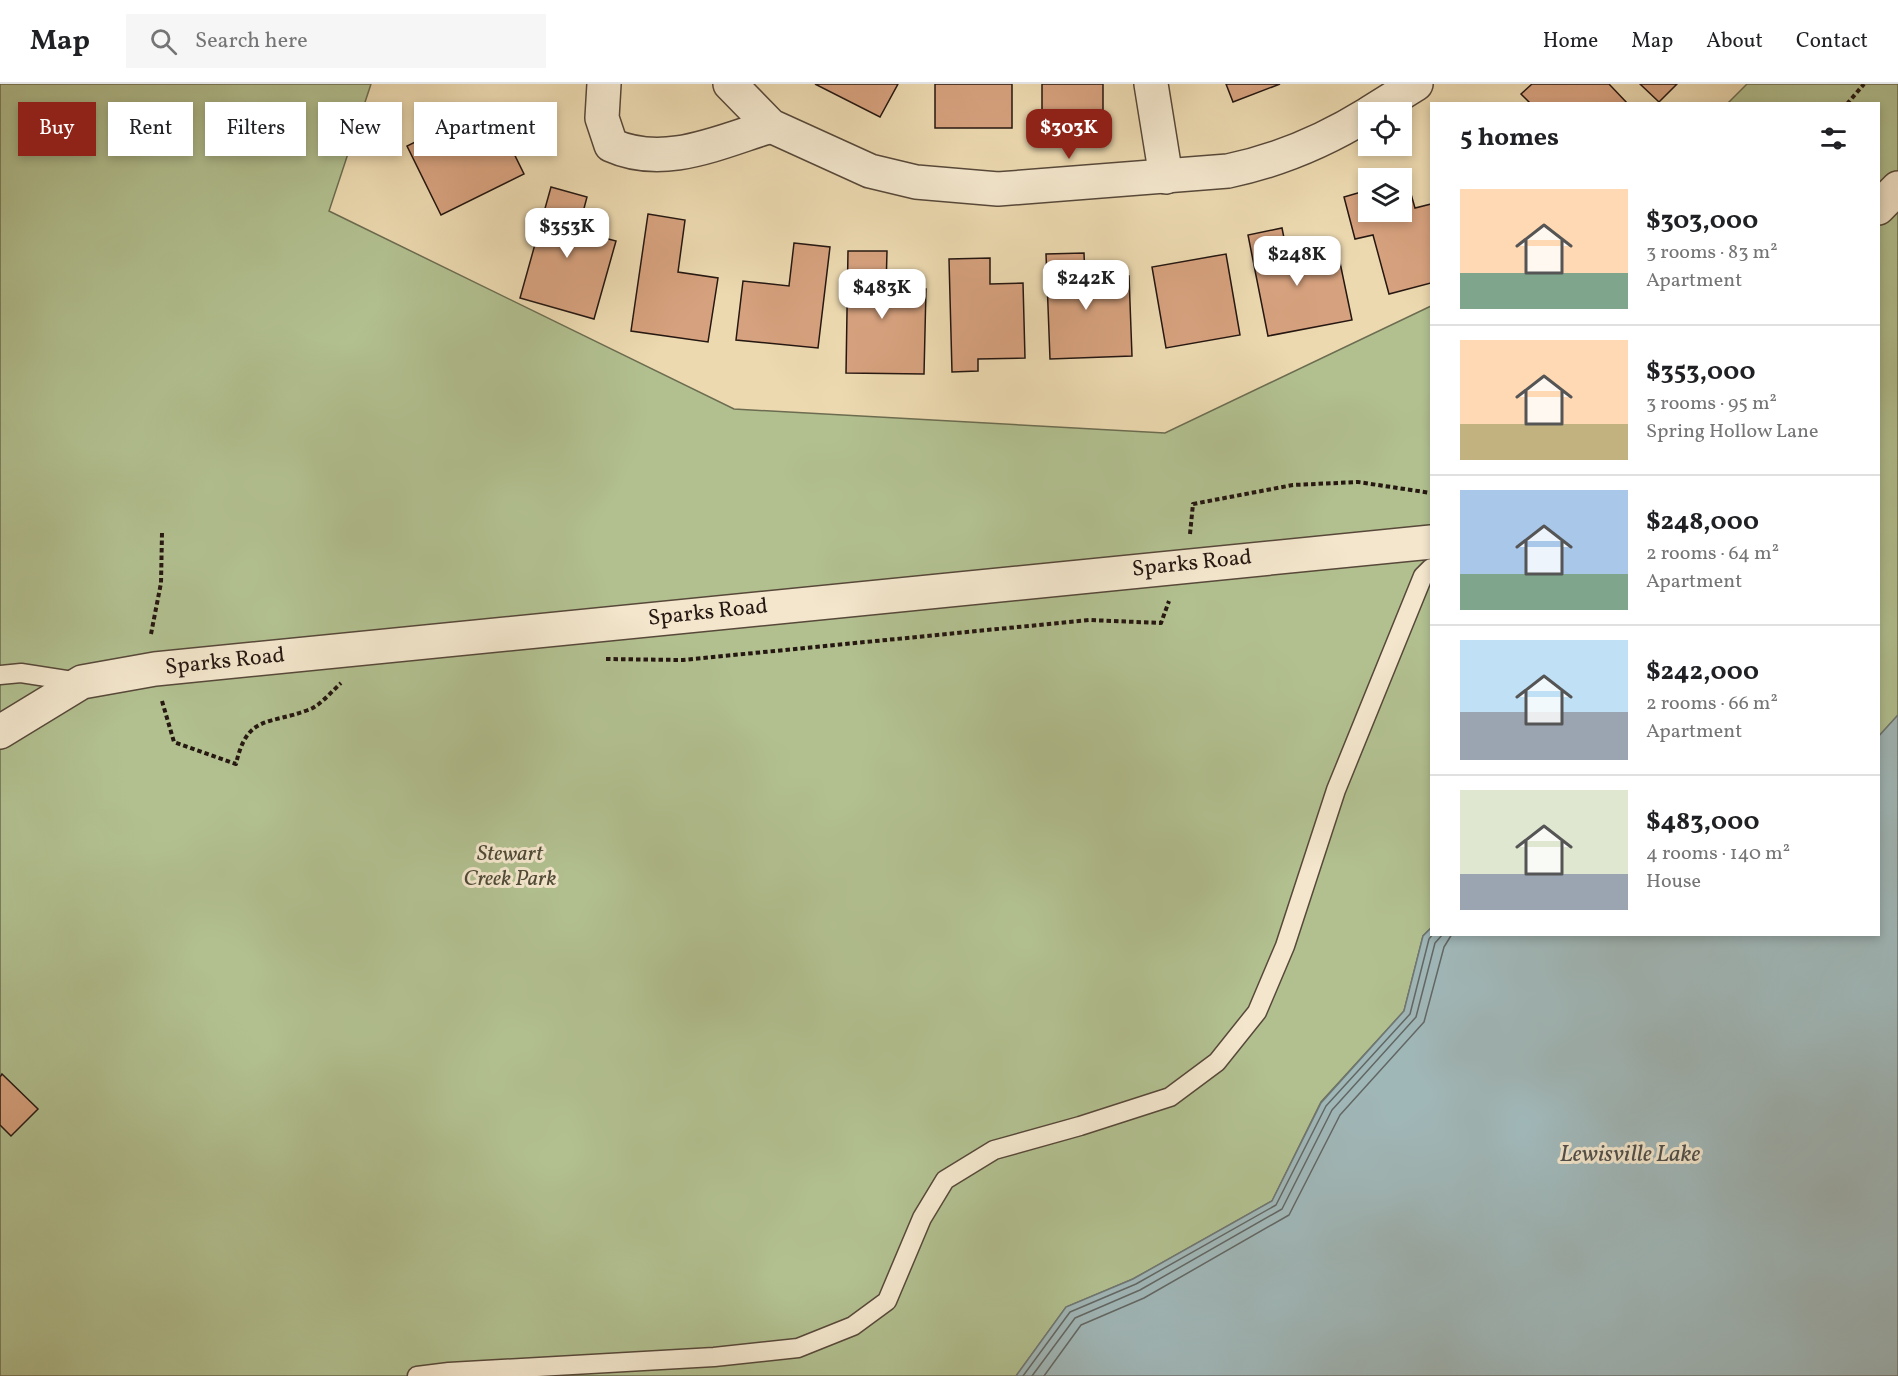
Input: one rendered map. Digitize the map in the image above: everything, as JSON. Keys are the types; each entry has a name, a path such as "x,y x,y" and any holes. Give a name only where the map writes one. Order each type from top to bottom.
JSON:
{"street":[{"path":"604,84 602,118 611,145 628,153 672,155 771,126"},
{"path":"730,84 771,126 870,171 916,182 999,189 1228,171 1254,166 1346,128 1358,120"},
{"path":"1151,84 1166,177"},
{"path":"1387,102 1416,84"},
{"path":"1880,206 1898,188"},
{"name":"Sparks Road","path":"0,732 82,682 155,669 1430,542"}],"lane":[{"path":"417,1376 460,1371 714,1357 798,1348 842,1331 853,1326 887,1301 922,1218 945,1180 994,1150 1080,1126 1170,1097 1217,1062 1257,1012 1285,946 1336,790 1423,576 1430,569"},
{"path":"0,675 21,673 82,682"}],"path":[{"path":"1849,102 1864,84"},
{"path":"1190,536 1193,504 1293,485 1358,482 1430,492"},
{"path":"151,634 161,583 162,533"},
{"path":"599,659 683,660 1089,620 1161,623 1171,596"},
{"path":"161,699 174,742 236,764 241,742 261,723 310,710 343,682"}],"green space":[{"name":"Stewart Creek Park","path":"0,84 371,84 365,102 318,102 318,156 347,156 329,211 734,409 1165,433 1430,306 1430,929 1423,936 1404,1011 1321,1102 1272,1201 1133,1279 1066,1307 1016,1376 0,1376"},
{"path":"1747,84 1898,84 1898,715 1880,735 1880,102 1729,102"}],"water":[{"name":"Lewisville Lake","path":"1898,715 1898,1376 1016,1376 1066,1307 1133,1279 1272,1201 1321,1103 1404,1011 1423,936 1430,929 1430,936 1880,936 1880,735"}],"building":[{"path":"815,84 898,84 880,117"},
{"path":"935,84 1012,84 1012,128 935,128"},
{"path":"1042,84 1103,84 1103,122 1042,122"},
{"path":"1226,84 1280,84 1233,102"},
{"path":"1532,84 1609,84 1626,102 1529,102 1521,94"},
{"path":"1640,84 1677,84 1659,102"},
{"path":"414,143 414,156 515,156 524,174 441,215 407,146"},
{"path":"551,187 587,197 578,231 616,241 594,319 520,298"},
{"path":"1358,193 1358,222 1412,222 1412,198 1415,208 1430,204 1430,283 1389,294 1373,235 1355,239 1344,197"},
{"path":"648,214 685,220 678,272 718,278 708,342 631,331"},
{"path":"1282,228 1289,263 1338,253 1352,320 1268,336 1248,235"},
{"path":"794,243 830,247 818,348 736,340 743,281 789,286"},
{"path":"848,251 887,251 886,289 926,289 924,374 846,373"},
{"path":"1084,253 1085,277 1129,276 1132,356 1050,359 1046,254"},
{"path":"1226,254 1240,335 1166,348 1152,267"},
{"path":"990,258 990,284 1023,283 1025,358 978,359 978,371 952,372 949,259"},
{"path":"2,1074 38,1109 11,1136 0,1125 0,1077"}]}
